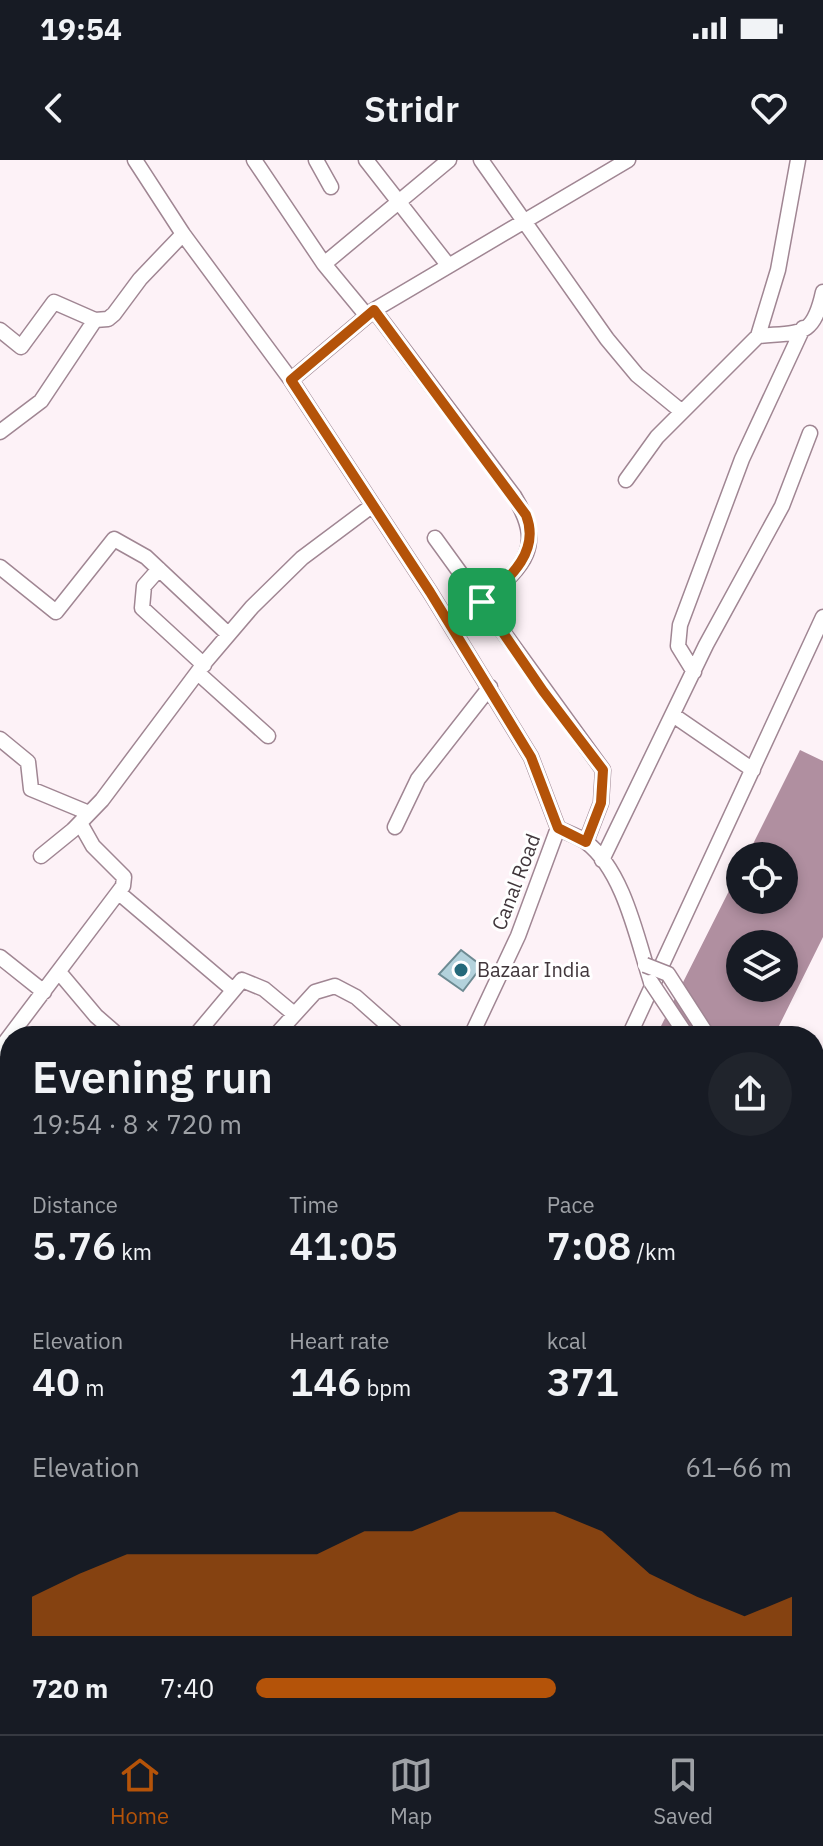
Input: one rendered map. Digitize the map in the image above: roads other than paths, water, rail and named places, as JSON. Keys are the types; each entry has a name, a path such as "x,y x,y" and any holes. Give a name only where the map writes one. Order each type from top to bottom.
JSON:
{"street":[{"path":"135,160 183,234 291,380 490,687 531,757 558,828 586,842 602,860 626,904 651,982 680,1026"},
{"path":"254,160 324,264 371,313 514,496 531,528 530,542 518,568 482,602"},
{"path":"316,160 331,187"},
{"path":"366,160 448,265"},
{"path":"324,264 449,160"},
{"path":"481,160 637,375 681,411"},
{"path":"291,380 371,313 522,220 628,160"},
{"path":"626,480 657,437 758,336 778,270 798,160"},
{"path":"0,330 21,347 50,304 57,302 95,320 108,319 140,279 183,234"},
{"path":"758,336 803,328 815,322 823,292"},
{"path":"0,432 41,401 95,320"},
{"path":"694,672 678,646 680,625 742,459 803,328"},
{"path":"602,860 694,672 782,506 810,433"},
{"path":"41,856 85,818 228,634 293,566 373,505"},
{"path":"435,538 603,770 601,803 586,842"},
{"path":"0,567 56,612 114,539 146,557 228,634"},
{"path":"159,569 144,586 142,608 268,736"},
{"path":"634,1026 823,617"},
{"path":"395,827 425,768 490,687"},
{"path":"673,715 753,770"},
{"path":"0,739 28,762 31,789 85,818 93,846 125,881 17,1026"},
{"name":"Canal Road","path":"476,1026 518,936 558,828"},
{"path":"119,893 232,989"},
{"path":"0,957 44,992"},
{"path":"645,965 668,974 702,1026"},
{"path":"59,972 108,1026"},
{"path":"203,1026 242,980 253,982 294,1014"},
{"path":"284,1026 315,992 335,986 356,997 389,1026"}],"place":[{"name":"Bazaar India","path":"461,970"}]}
